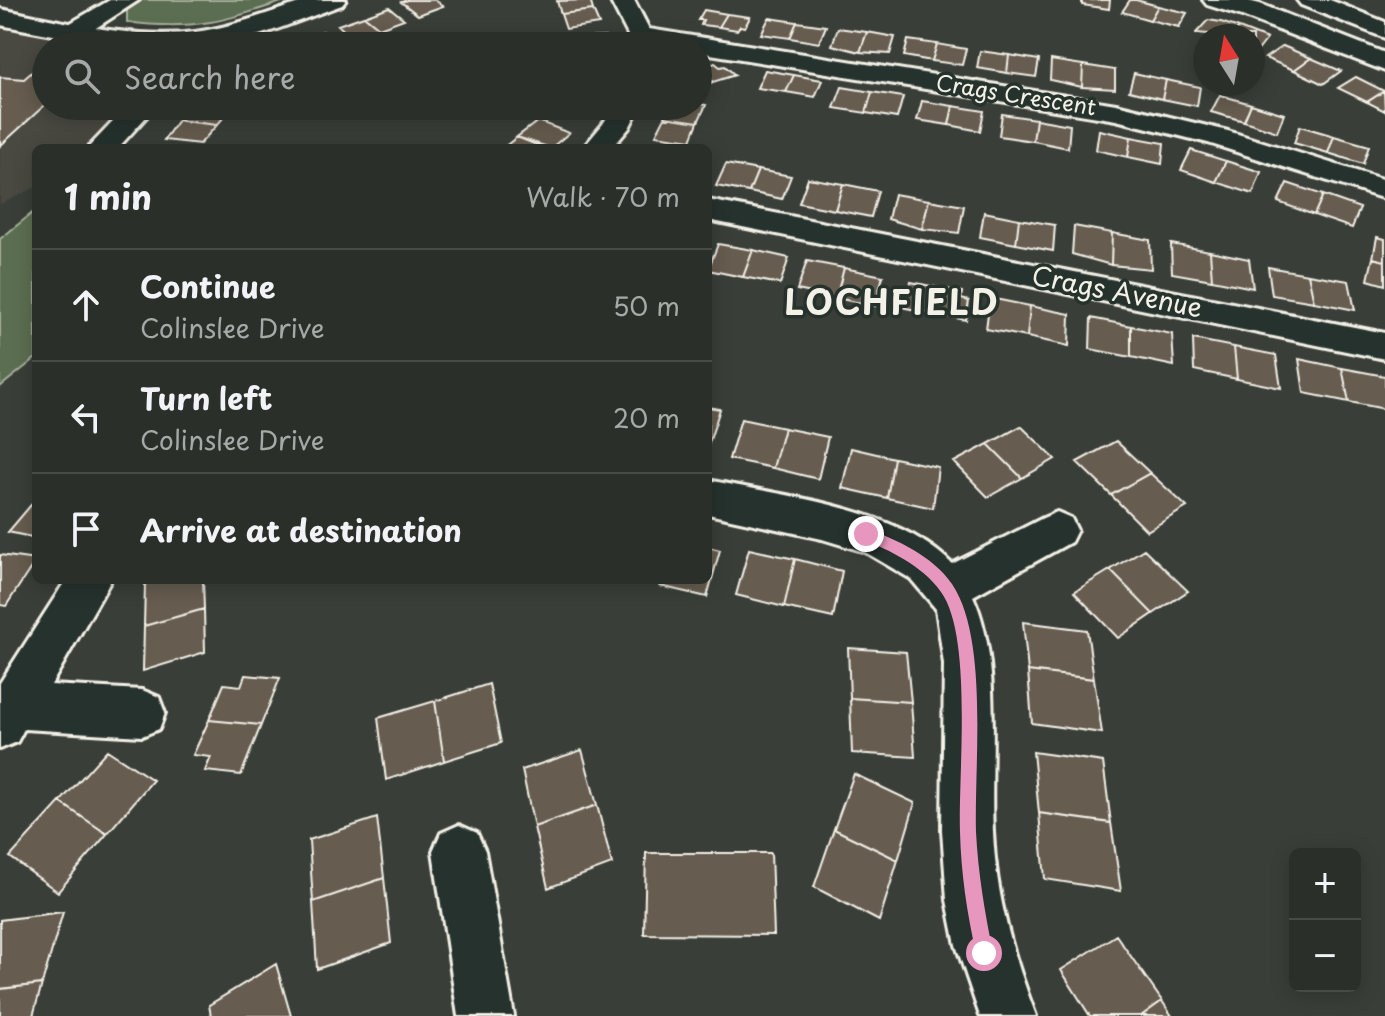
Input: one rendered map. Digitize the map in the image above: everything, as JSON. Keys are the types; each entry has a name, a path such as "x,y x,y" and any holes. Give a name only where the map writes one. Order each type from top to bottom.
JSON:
{"street":[{"path":"76,30 127,0"},
{"path":"232,32 333,0"},
{"path":"622,0 636,32"},
{"path":"1216,0 1256,5 1385,63"},
{"path":"1309,0 1385,31"},
{"path":"0,17 89,32"},
{"name":"Crags Crescent","path":"712,52 1116,112 1218,137 1385,190"},
{"path":"106,144 129,120"},
{"path":"601,144 619,120"},
{"name":"Crags Avenue","path":"712,211 1385,346"},
{"path":"712,498 866,534 917,560 947,588 960,615 967,662 968,834 973,899 984,953 1008,1016"},
{"path":"947,588 1057,530"},
{"path":"5,715 87,584"},
{"path":"5,715 142,713"},
{"path":"459,851 486,1016"}],"shaded area":[{"path":"0,29 32,34 32,120 111,120 88,144 32,144 32,189 0,204"}],"green space":[{"path":"139,0 287,0 227,19 190,25 127,22 127,6"},
{"path":"32,213 32,361 0,387 0,239"}],"building":[{"path":"435,0 443,6 418,15 401,2"},
{"path":"590,0 593,10 561,14 557,1"},
{"path":"1082,0 1110,0 1109,9 1082,5"},
{"path":"1130,0 1158,6 1150,20 1122,12"},
{"path":"1158,6 1187,13 1179,27 1150,20"},
{"path":"389,7 404,19 379,28 364,16"},
{"path":"593,10 599,24 566,29 561,14"},
{"path":"704,10 727,14 719,27 701,25 703,20 698,20"},
{"path":"727,14 750,17 745,27 740,26 737,30 719,27"},
{"path":"364,16 379,28 368,32 346,32 338,25"},
{"path":"769,18 797,22 790,38 761,34"},
{"path":"1208,20 1227,24 1204,24"},
{"path":"797,22 826,26 819,43 790,38"},
{"path":"838,28 867,32 860,52 832,45"},
{"path":"867,32 895,37 890,54 860,52"},
{"path":"908,40 937,44 932,61 904,56"},
{"path":"937,44 966,49 962,65 932,61"},
{"path":"1283,46 1311,58 1294,70 1265,58"},
{"path":"980,51 1009,55 1007,73 977,68"},
{"path":"1009,55 1039,60 1036,77 1007,73"},
{"path":"1311,58 1341,71 1323,84 1294,70"},
{"path":"1051,60 1083,65 1082,87 1050,80"},
{"path":"712,64 725,66 735,75 713,82"},
{"path":"1083,65 1115,70 1115,89 1082,87"},
{"path":"765,70 794,75 786,92 757,88"},
{"path":"32,72 32,117 0,146 0,77 24,79"},
{"path":"1134,73 1166,80 1162,99 1129,91"},
{"path":"794,75 822,80 815,97 786,92"},
{"path":"1356,77 1384,91 1367,102 1338,88"},
{"path":"1166,80 1193,86 1193,96 1199,96 1197,106 1162,99"},
{"path":"842,87 872,92 866,113 834,108"},
{"path":"1384,91 1385,111 1367,102"},
{"path":"872,92 903,97 897,118 866,113"},
{"path":"1219,96 1251,104 1244,121 1211,112"},
{"path":"922,101 953,106 949,125 917,120"},
{"path":"1251,104 1284,114 1277,132 1244,121"},
{"path":"953,106 984,111 980,131 949,125"},
{"path":"1002,114 1036,119 1033,141 999,136"},
{"path":"1036,119 1070,125 1068,148 1033,141"},
{"path":"178,120 221,120 217,125"},
{"path":"178,120 217,125 200,144 164,140"},
{"path":"664,120 698,122 691,140 656,135"},
{"path":"538,121 569,133 556,144 539,144 517,137"},
{"path":"1300,126 1334,136 1328,153 1294,143"},
{"path":"1099,130 1131,137 1128,157 1096,150"},
{"path":"1334,136 1369,146 1363,164 1328,153"},
{"path":"517,137 534,144 508,144"},
{"path":"1131,137 1164,143 1162,164 1128,157"},
{"path":"1191,150 1226,161 1216,182 1181,170"},
{"path":"1226,161 1261,172 1253,194 1216,182"},
{"path":"726,164 758,170 749,192 716,186"},
{"path":"758,170 791,176 782,199 749,192"},
{"path":"808,178 843,184 835,210 799,203"},
{"path":"1287,183 1323,195 1314,215 1278,202"},
{"path":"843,184 878,191 871,217 835,210"},
{"path":"894,194 929,200 922,229 888,219"},
{"path":"1323,195 1360,208 1352,228 1314,215"},
{"path":"929,200 964,206 959,233 922,229"},
{"path":"984,212 1019,219 1016,244 980,237"},
{"path":"1019,219 1055,225 1053,251 1016,244"},
{"path":"1074,226 1112,233 1111,265 1072,254"},
{"path":"1112,233 1150,240 1151,269 1111,265"},
{"path":"1377,237 1385,239 1385,261 1373,258"},
{"path":"718,244 753,250 743,277 712,271 712,260"},
{"path":"1171,244 1210,251 1212,280 1172,273"},
{"path":"753,250 789,258 780,284 743,277"},
{"path":"1210,251 1249,259 1253,288 1212,280"},
{"path":"1373,258 1385,261 1385,285 1368,280"},
{"path":"807,261 844,268 836,298 797,290"},
{"path":"1268,267 1308,274 1314,302 1272,295"},
{"path":"844,268 883,276 875,306 836,298"},
{"path":"1308,274 1349,281 1355,310 1314,302"},
{"path":"911,282 936,287 931,313 896,306 900,287 909,289"},
{"path":"936,287 962,292 961,299 969,301 966,320 931,313"},
{"path":"990,298 1030,306 1027,337 986,329"},
{"path":"1030,306 1070,314 1069,346 1027,337"},
{"path":"1091,318 1131,326 1131,357 1090,349"},
{"path":"1131,326 1172,334 1174,366 1131,357"},
{"path":"1193,339 1234,347 1237,379 1194,370"},
{"path":"1234,347 1276,355 1281,388 1237,379"},
{"path":"1299,359 1342,368 1349,402 1304,393"},
{"path":"1342,368 1385,376 1385,409 1349,402"},
{"path":"712,408 720,409 712,434"},
{"path":"741,419 784,428 773,468 729,459"},
{"path":"1021,426 1055,459 1022,478 988,444"},
{"path":"784,428 828,437 818,479 773,468"},
{"path":"1116,441 1150,473 1111,495 1077,462"},
{"path":"988,444 1022,478 988,497 954,462"},
{"path":"851,448 894,458 887,498 842,488"},
{"path":"894,458 938,467 933,508 887,498"},
{"path":"1150,473 1187,507 1147,531 1111,495"},
{"path":"32,504 32,537 8,532"},
{"path":"712,548 720,550 712,579"},
{"path":"749,549 795,559 784,607 736,595"},
{"path":"1144,549 1188,591 1153,614 1110,570"},
{"path":"0,555 32,559 32,566 6,606 0,605"},
{"path":"795,559 842,571 833,618 784,607"},
{"path":"1110,570 1153,614 1118,638 1074,592"},
{"path":"145,584 203,584 204,609 144,626"},
{"path":"660,584 711,584 707,597"},
{"path":"204,609 205,652 143,671 144,626"},
{"path":"1023,622 1087,630 1094,679 1028,671"},
{"path":"848,648 906,652 911,702 850,698"},
{"path":"1028,671 1094,679 1102,733 1032,723"},
{"path":"245,675 280,678 261,725 209,720 224,684 241,686"},
{"path":"489,684 501,743 444,761 435,701"},
{"path":"850,698 911,702 915,757 852,753"},
{"path":"435,701 444,761 386,780 378,718"},
{"path":"209,720 261,725 241,775 205,771 211,757 193,755"},
{"path":"107,750 153,780 107,834 60,802"},
{"path":"582,750 597,805 534,827 522,770"},
{"path":"1033,752 1103,762 1111,823 1039,813"},
{"path":"854,774 915,803 898,860 834,829"},
{"path":"60,802 107,834 58,892 10,857"},
{"path":"597,805 612,864 548,888 534,827"},
{"path":"1039,813 1111,823 1121,891 1045,879"},
{"path":"377,818 384,878 313,902 309,840"},
{"path":"834,829 898,860 879,921 814,887"},
{"path":"646,853 771,853 774,935 644,934"},
{"path":"384,878 391,943 317,969 313,902"},
{"path":"63,912 42,984 0,989 0,920"},
{"path":"1116,935 1162,1001 1141,1016 1090,1016 1061,970"},
{"path":"276,964 291,1016 211,1016 209,1005"},
{"path":"42,984 33,1016 0,1016 0,989"},
{"path":"1162,1001 1172,1016 1141,1016"}],"district":[{"name":"LOCHFIELD","path":"892,303"}],"route":[{"path":"866,534 898,548 926,566 947,588 960,615 967,662 968,834 973,899 984,953"}]}
